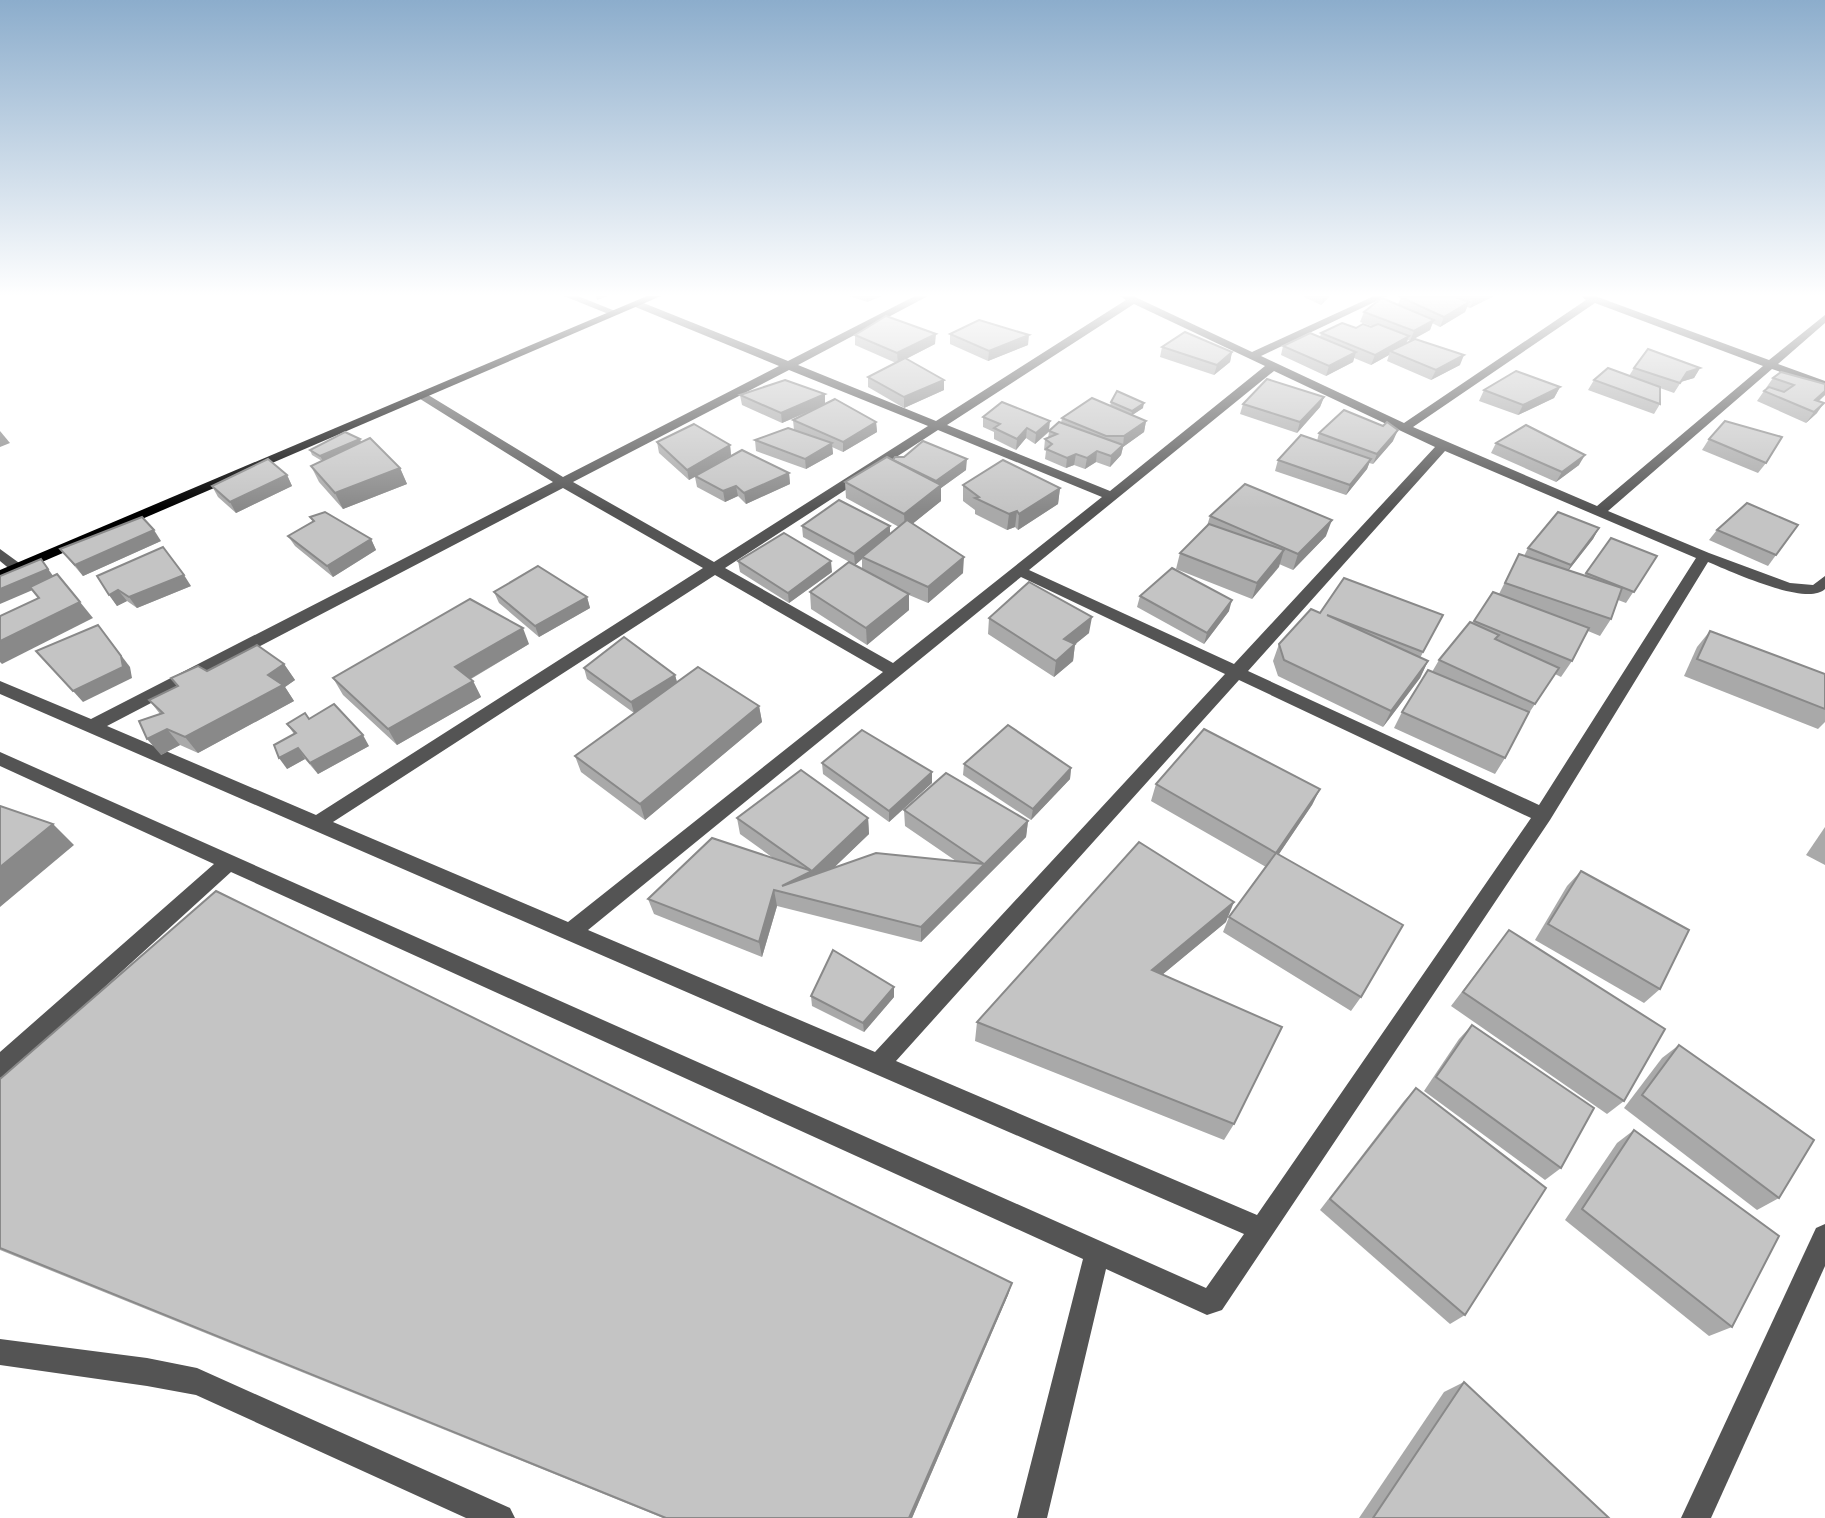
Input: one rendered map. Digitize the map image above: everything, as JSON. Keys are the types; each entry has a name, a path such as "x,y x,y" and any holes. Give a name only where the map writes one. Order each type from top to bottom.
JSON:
{"main road":[{"path":"0,575 488,367"}],"street":[{"path":"92,726 785,367"},
{"path":"793,367 1111,496"},
{"path":"317,823 1025,367"},
{"path":"571,932 1272,367"},
{"path":"1275,367 1443,446 1704,556 1788,587 1816,590 1825,581"},
{"path":"1404,428 1491,367"},
{"path":"1598,512 1770,367"},
{"path":"1777,367 1825,385"},
{"path":"421,395 564,482 894,671"},
{"path":"879,1065 1443,446"},
{"path":"0,553 17,568"},
{"path":"0,759 1207,1302 1213,1301 1220,1293 1543,815 1590,736 1670,617 1704,556"},
{"path":"1019,571 1543,815"},
{"path":"0,687 1263,1230"},
{"path":"0,1067 229,862"},
{"path":"1696,1518 1825,1237"},
{"path":"1032,1518 1097,1253"},
{"path":"0,1352 147,1372 197,1382 499,1518"}],"building":[{"path":"888,367 921,367 944,380 904,397 868,377"},
{"path":"1608,368 1660,387 1660,404 1594,380"},
{"path":"1634,368 1700,368 1687,372 1680,383"},
{"path":"1516,371 1560,387 1523,405 1484,390"},
{"path":"1781,372 1825,384 1825,391 1815,400 1824,403 1814,412 1764,391 1769,387 1784,392 1794,385 1773,378"},
{"path":"1267,379 1324,397 1300,422 1243,404"},
{"path":"785,380 825,394 781,413 740,395"},
{"path":"1117,391 1144,403 1132,411 1111,402"},
{"path":"1092,398 1146,421 1124,436 1106,436 1062,418"},
{"path":"835,399 876,422 843,442 793,420"},
{"path":"1002,402 1050,421 1036,433 1027,428 1017,439 994,428 1000,424 983,417"},
{"path":"1344,410 1383,426 1387,422 1398,430 1377,454 1319,433"},
{"path":"1725,421 1782,437 1766,463 1709,439"},
{"path":"1059,422 1123,445 1111,456 1097,451 1087,458 1076,454 1067,458 1046,449 1052,444 1045,439 1057,434 1049,431"},
{"path":"694,424 730,445 687,470 657,442"},
{"path":"1526,425 1585,455 1562,472 1496,443"},
{"path":"788,428 832,443 805,459 755,440"},
{"path":"345,432 360,439 320,456 310,450"},
{"path":"1301,435 1371,459 1350,485 1278,460"},
{"path":"370,438 400,468 335,493 311,466"},
{"path":"923,441 967,459 936,481 893,460 895,457 904,457"},
{"path":"742,450 789,473 744,493 736,486 723,491 695,476"},
{"path":"887,457 941,485 904,514 845,482"},
{"path":"268,459 287,475 230,502 212,486"},
{"path":"1003,460 1060,488 1019,514 1017,511 1009,514 975,498 979,497 963,485"},
{"path":"1245,484 1332,520 1298,554 1210,516"},
{"path":"839,500 890,526 854,554 802,526"},
{"path":"1747,503 1798,525 1776,555 1717,530"},
{"path":"325,512 371,539 327,566 288,536 314,521 310,517"},
{"path":"1558,512 1599,528 1571,565 1528,548"},
{"path":"142,517 154,530 75,565 60,549"},
{"path":"907,520 964,557 928,587 862,557"},
{"path":"1209,524 1284,550 1257,583 1180,553"},
{"path":"784,533 831,561 788,593 738,561"},
{"path":"1611,538 1657,556 1634,592 1586,573"},
{"path":"163,547 184,575 129,597 118,590 109,595 97,576"},
{"path":"1519,554 1622,588 1611,619 1505,583"},
{"path":"41,559 48,569 0,589 0,576"},
{"path":"849,562 909,594 866,628 810,592"},
{"path":"538,566 587,597 535,626 494,592"},
{"path":"1172,568 1232,600 1207,633 1140,596"},
{"path":"57,574 80,602 0,641 0,616 39,598 30,587"},
{"path":"1344,578 1443,615 1423,652 1327,615 1428,661 1391,711 1284,660 1279,644 1311,609 1320,613"},
{"path":"1029,582 1092,617 1064,639 1075,644 1056,661 989,618"},
{"path":"1493,592 1589,628 1572,661 1474,621"},
{"path":"470,599 523,628 455,667 473,681 388,729 333,678"},
{"path":"1470,622 1499,635 1495,639 1559,668 1535,704 1439,660"},
{"path":"98,625 121,656 123,667 73,691 36,651"},
{"path":"1710,631 1825,674 1825,709 1697,659"},
{"path":"624,637 675,675 631,702 584,668"},
{"path":"257,645 284,664 268,675 283,685 185,737 167,729 147,739 139,721 163,713 149,700 178,686 171,678 198,666 207,671"},
{"path":"698,667 759,706 640,804 575,756"},
{"path":"1428,670 1529,712 1505,758 1402,712"},
{"path":"334,704 363,735 310,763 298,748 279,758 274,745 296,733 287,724 305,713 309,719"},
{"path":"1008,725 1071,768 1033,809 964,764"},
{"path":"1204,729 1320,789 1276,853 1156,784"},
{"path":"862,730 932,772 889,811 822,763"},
{"path":"801,770 868,818 812,871 737,818"},
{"path":"946,773 1028,821 921,927 774,890 759,942 648,899 712,838 812,871 782,886 876,853 984,864 904,810"},
{"path":"0,806 53,824 0,867"},
{"path":"1139,842 1234,902 1152,970 1282,1027 1234,1124 977,1022"},
{"path":"1276,853 1403,925 1361,997 1229,917"},
{"path":"1581,871 1689,930 1660,989 1548,924"},
{"path":"216,891 1012,1283 909,1518 666,1518 0,1248 0,1079"},
{"path":"1509,930 1665,1029 1624,1101 1463,992"},
{"path":"833,950 894,987 863,1023 811,996"},
{"path":"1472,1025 1594,1108 1561,1168 1436,1077"},
{"path":"1679,1045 1814,1140 1779,1198 1642,1095"},
{"path":"1416,1088 1546,1188 1465,1315 1330,1199"},
{"path":"1634,1130 1779,1236 1732,1327 1582,1209"},
{"path":"1464,1382 1609,1518 1373,1518"}]}
